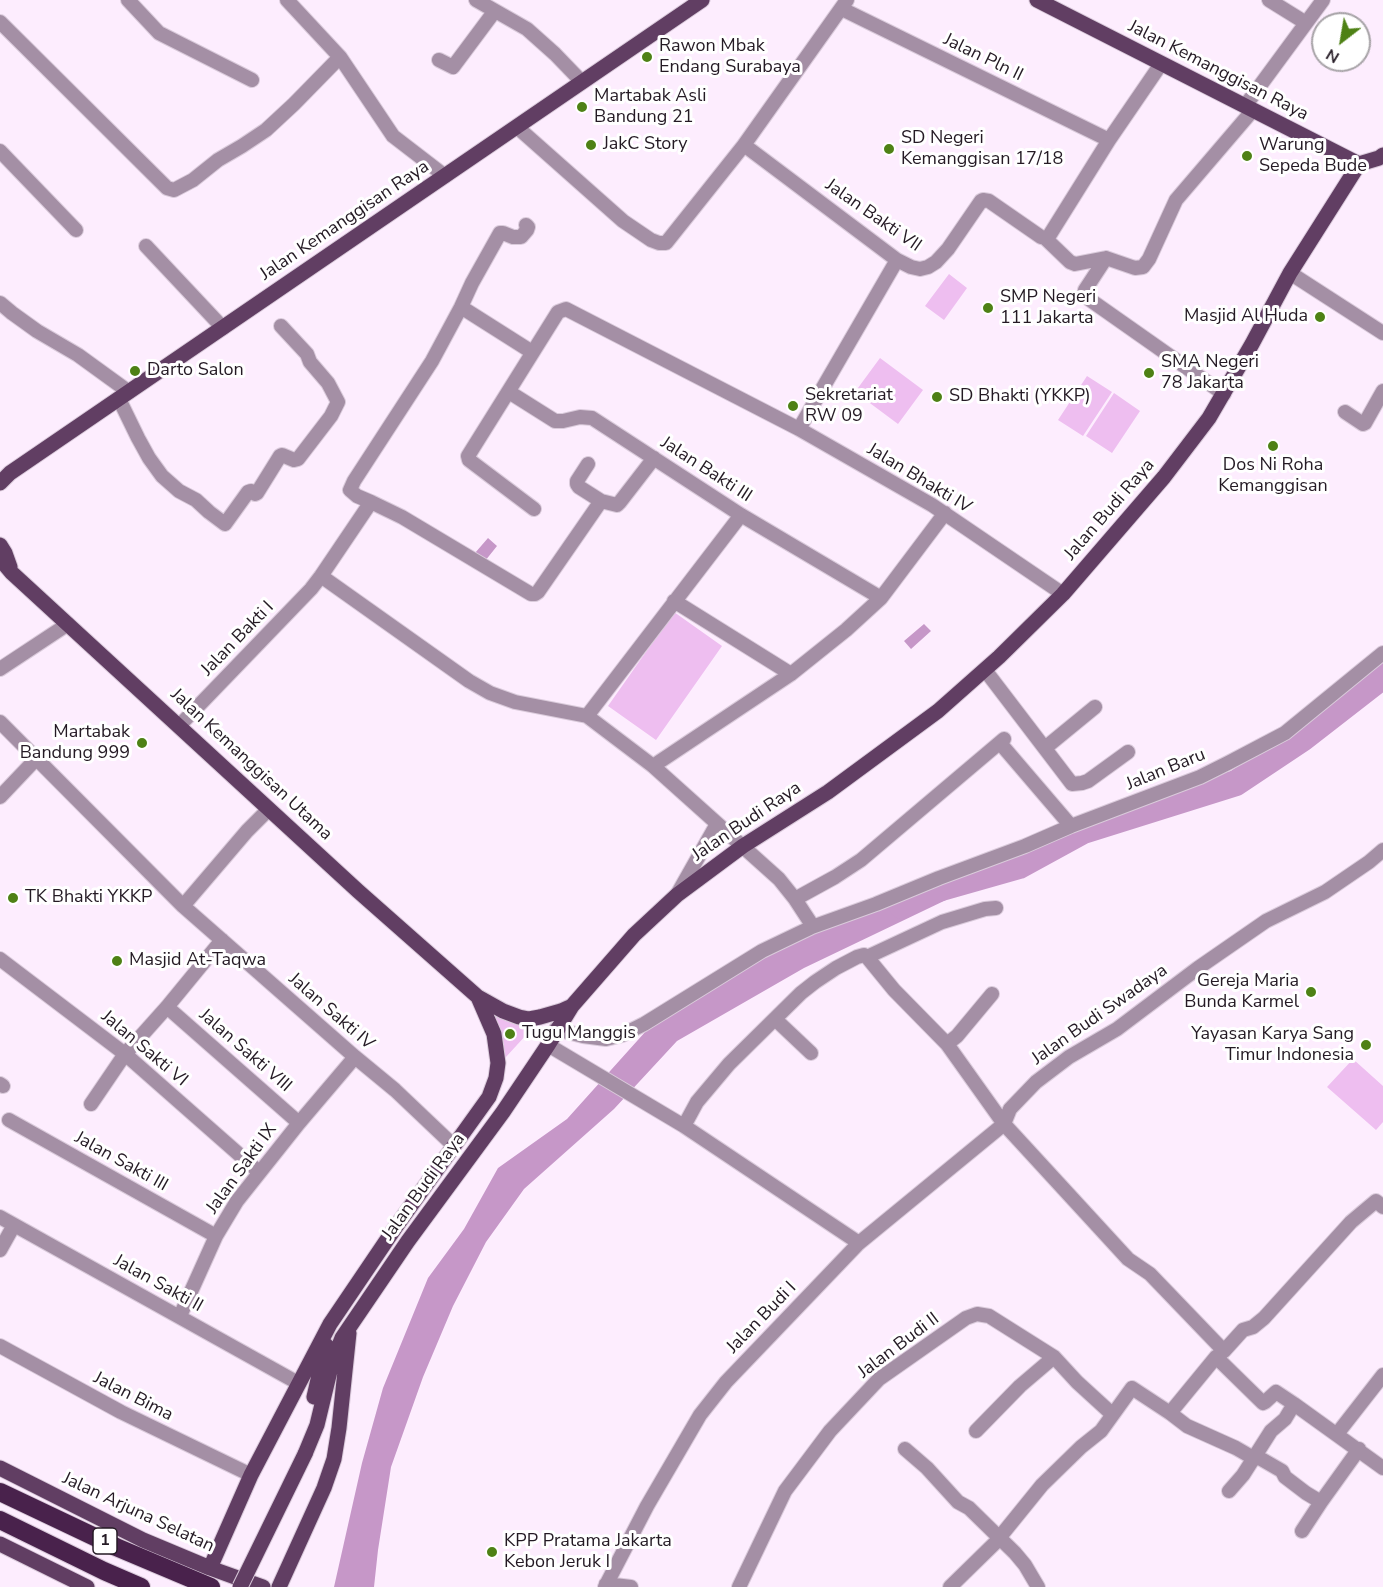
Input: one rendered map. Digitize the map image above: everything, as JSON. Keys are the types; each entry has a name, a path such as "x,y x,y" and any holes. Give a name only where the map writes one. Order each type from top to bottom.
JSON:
{"highway":[{"name":"1","path":"0,1492 116,1547 211,1587"},
{"name":"1","path":"0,1520 104,1572 141,1587"}],"main road":[{"name":"Jalan Kemanggisan Raya","path":"3,478 702,0"},
{"name":"Jalan Kemanggisan Raya","path":"1037,0 1157,70 1249,108 1359,164"},
{"path":"1359,164 1382,159"},
{"name":"Jalan Budi Raya","path":"279,1587 324,1488 334,1459 350,1327 408,1240 502,1112 572,1006 634,935 677,895 743,846 828,792 938,711 985,670 1063,594 1194,439 1224,394 1290,273 1359,164"},
{"path":"0,545 12,573"},
{"name":"Jalan Kemanggisan Utama","path":"0,559 12,573 358,891 478,997 503,1011 529,1018 540,1017 572,1006"},
{"name":"Jalan Kemanggisan Utama","path":"478,997 494,1034 498,1063 496,1078"},
{"name":"Jalan Budi Raya","path":"210,1568 251,1475 330,1324 395,1228 489,1097 496,1078"},
{"path":"311,1439 309,1423 330,1324"},
{"path":"240,1587 305,1454 317,1425 336,1351 350,1327"},
{"name":"Jalan Arjuna Selatan","path":"0,1468 143,1540 263,1587"},
{"path":"0,1544 87,1587"}],"street":[{"path":"128,0 159,33 252,80"},
{"path":"287,0 340,57 393,136 445,177"},
{"path":"476,0 527,29 582,82"},
{"path":"1269,0 1306,23"},
{"path":"1157,70 1109,140 1049,236 1045,238 1070,262 1075,264 1106,258 1135,268 1143,267 1149,259 1176,200 1249,108 1323,0"},
{"path":"517,127 623,221 651,240 666,243 744,145 844,5"},
{"name":"Jalan Pln II","path":"844,5 1109,140"},
{"path":"440,60 453,67 494,12"},
{"path":"0,22 167,188 174,190 193,180 218,160 266,130 340,57"},
{"name":"Jalan Bakti VII","path":"744,145 897,260 911,267 920,269 936,262 948,249 981,201 985,200 1045,238"},
{"path":"0,151 76,230"},
{"path":"526,225 527,230 521,237 500,233 432,361 350,490 402,517 531,594 538,592 601,501"},
{"path":"146,246 223,328"},
{"path":"1106,258 1084,295 1224,394"},
{"path":"799,429 897,260"},
{"path":"1290,273 1383,333"},
{"path":"0,303 37,331 78,355 124,396 141,443 162,476 178,491 196,500 225,524 249,491 257,493 280,456 298,459 338,402 328,383 310,362 307,354 281,326"},
{"path":"461,307 532,352 467,459 534,509"},
{"name":"Jalan Bhakti IV","path":"532,352 558,312 566,309 799,429 945,513 1063,594"},
{"path":"1345,412 1363,424 1365,423 1383,391"},
{"name":"Jalan Bakti III","path":"509,392 555,421 563,422 580,417 592,418 741,515 881,598"},
{"path":"588,464 577,481 579,487 601,501 616,505 654,458"},
{"name":"Jalan Bakti I","path":"179,726 311,589 371,502"},
{"path":"653,766 791,674 846,630 881,598 945,513"},
{"path":"587,716 741,515"},
{"path":"321,576 469,681 490,693 515,702 587,716 653,766 779,879 795,899 812,927"},
{"path":"674,602 791,674"},
{"path":"0,669 68,624"},
{"name":"Jalan Baru","path":"556,1029 606,1039 622,1035 644,1024 762,951 812,927 1200,777 1285,732 1383,653"},
{"path":"985,670 1072,784 1088,781 1128,752"},
{"path":"1045,748 1095,707"},
{"name":"Jalan Sakti IV","path":"0,722 183,906 355,1058 395,1090 454,1146"},
{"path":"795,899 836,877 861,860 1002,741 1071,826"},
{"path":"0,797 36,759"},
{"path":"183,906 247,831 269,809"},
{"path":"677,895 717,824"},
{"name":"Jalan Budi Swadaya","path":"1004,1124 1010,1109 1036,1082 1068,1057 1118,1029 1198,968 1266,921 1325,892 1383,850"},
{"path":"867,957 942,922 996,908"},
{"path":"91,1104 125,1054 222,940"},
{"path":"684,1126 717,1077 801,993 822,977 864,955 889,985 947,1044 1004,1124 1128,1259 1150,1274 1263,1403 1276,1392 1383,1468"},
{"name":"Jalan Sakti VI","path":"0,959 125,1054 259,1172"},
{"path":"947,1044 957,1036 992,994"},
{"name":"Jalan Sakti VIII","path":"167,1007 299,1123"},
{"path":"775,1020 811,1053"},
{"path":"548,1045 684,1126 859,1243"},
{"name":"Jalan Sakti IX","path":"180,1316 216,1236 237,1201 299,1123 355,1058"},
{"name":"Jalan Sakti III","path":"9,1120 216,1236"},
{"name":"Jalan Budi I","path":"605,1586 647,1506 709,1403 734,1373 859,1243 1004,1124"},
{"path":"1170,1413 1220,1354 1243,1330 1253,1327 1264,1318 1351,1222 1376,1201 1383,1207"},
{"name":"Jalan Sakti II","path":"0,1217 298,1383"},
{"path":"0,1250 14,1225"},
{"name":"Jalan Budi II","path":"739,1587 785,1491 830,1431 879,1379 966,1318 977,1314 989,1316 1054,1357 1112,1414"},
{"name":"Jalan Bima","path":"0,1346 121,1412 251,1475"},
{"path":"976,1431 1020,1386 1054,1357"},
{"path":"1337,1434 1383,1375"},
{"path":"950,1587 999,1538 1042,1485 1101,1431 1132,1388 1188,1426 1282,1471 1285,1477 1321,1502"},
{"path":"1228,1491 1244,1475 1271,1431 1285,1419 1294,1404"},
{"path":"905,1449 1020,1559 1038,1587"},
{"path":"1302,1531 1359,1449"},
{"path":"605,1586 630,1587"}],"shaded area":[{"path":"949,274 967,288 944,320 925,306"},
{"path":"880,358 923,390 898,424 855,392"},
{"path":"1087,376 1112,392 1083,436 1058,420"},
{"path":"1114,393 1140,411 1112,453 1086,436"},
{"path":"488,538 497,546 485,561 475,553"},
{"path":"674,612 722,646 656,740 608,706"},
{"path":"924,624 931,631 911,649 904,641"},
{"path":"926,885 946,900 804,968 677,1041 614,1109 524,1189 486,1242 453,1306 423,1377 391,1467 374,1587 334,1587 362,1463 383,1388 428,1278 464,1229 498,1168 567,1119 646,1031 776,945"},
{"path":"490,1015 538,1022 495,1069"},
{"path":"1353,1059 1383,1086 1383,1122 1376,1130 1327,1087"}],"waterway":[{"path":"902,906 931,891 1019,866 1083,831 1236,783 1302,739 1383,676"}],"place":[{"name":"Rawon Mbak Endang Surabaya","path":"647,57"},
{"name":"Martabak Asli Bandung 21","path":"582,107"},
{"name":"JakC Story","path":"591,145"},
{"name":"SD Negeri Kemanggisan 17/18","path":"889,149"},
{"name":"Warung Sepeda Bude","path":"1247,156"},
{"name":"SMP Negeri 111 Jakarta","path":"988,308"},
{"name":"Masjid Al Huda","path":"1320,317"},
{"name":"Darto Salon","path":"135,371"},
{"name":"SMA Negeri 78 Jakarta","path":"1149,373"},
{"name":"SD Bhakti (YKKP)","path":"937,397"},
{"name":"Sekretariat RW 09","path":"793,406"},
{"name":"Dos Ni Roha Kemanggisan","path":"1273,446"},
{"name":"Martabak Bandung 999","path":"142,743"},
{"name":"TK Bhakti YKKP","path":"13,898"},
{"name":"Masjid At-Taqwa","path":"117,961"},
{"name":"Gereja Maria Bunda Karmel","path":"1311,992"},
{"name":"Tugu Manggis","path":"510,1034"},
{"name":"Yayasan Karya Sang Timur Indonesia","path":"1366,1045"},
{"name":"KPP Pratama Jakarta Kebon Jeruk I","path":"492,1552"}]}
